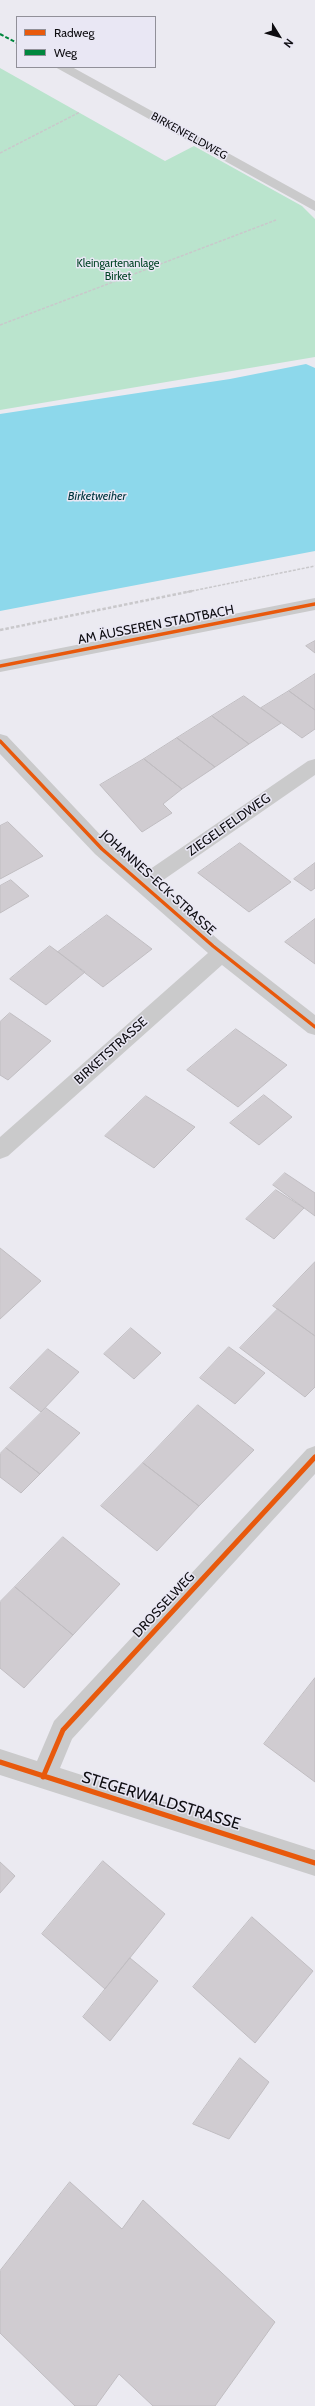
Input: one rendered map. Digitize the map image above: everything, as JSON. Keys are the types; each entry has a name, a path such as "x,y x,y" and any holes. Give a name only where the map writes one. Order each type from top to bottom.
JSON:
{"street":[{"name":"BIRKENFELDWEG","path":"64,68 314,206"},
{"name":"AM ÄUSSEREN STADTBACH","path":"0,666 315,604"},
{"name":"JOHANNES-ECK-STRASSE","path":"1,746 102,849 142,885 222,953 315,1027"},
{"name":"ZIEGELFELDWEG","path":"142,885 315,766"},
{"name":"BIRKETSTRASSE","path":"0,1150 222,953"},
{"name":"DROSSELWEG","path":"43,1777 63,1730 315,1457"},
{"name":"STEGERWALDSTRASSE","path":"0,1762 315,1863"}],"path":[{"path":"0,153 115,96"},
{"path":"0,325 314,206"},
{"path":"0,630 315,566"}],"green space":[{"name":"Kleingartenanlage Birket","path":"0,68 165,161 194,146 302,206 315,219 315,357 0,410"}],"water":[{"name":"Birketweiher","path":"306,364 315,368 315,551 0,611 0,414 230,379"}],"building":[{"path":"315,641 315,653 306,646"},
{"path":"315,674 315,710 289,691"},
{"path":"289,691 315,710 315,729 302,738 261,708"},
{"path":"244,696 281,723 249,744 212,716"},
{"path":"212,716 249,744 215,767 177,738"},
{"path":"177,738 215,767 182,789 144,759"},
{"path":"144,759 182,789 163,804 172,813 142,832 100,785"},
{"path":"8,822 43,856 0,879 0,826"},
{"path":"240,843 291,882 249,912 198,873"},
{"path":"315,863 315,888 311,891 294,879"},
{"path":"11,880 29,896 0,913 0,886"},
{"path":"107,915 152,949 103,987 58,952"},
{"path":"315,919 315,964 285,942"},
{"path":"50,946 85,972 46,1005 10,979"},
{"path":"10,1013 51,1041 8,1080 0,1075 0,1022"},
{"path":"236,1029 287,1065 238,1107 187,1070"},
{"path":"264,1095 292,1117 259,1145 230,1123"},
{"path":"146,1096 195,1127 154,1168 105,1136"},
{"path":"285,1173 315,1193 315,1216 273,1185"},
{"path":"276,1190 304,1208 274,1239 246,1219"},
{"path":"0,1248 41,1281 0,1319"},
{"path":"315,1262 315,1336 273,1306"},
{"path":"278,1309 315,1336 315,1387 305,1397 240,1348"},
{"path":"131,1328 161,1353 134,1379 104,1354"},
{"path":"229,1347 265,1373 235,1404 200,1378"},
{"path":"48,1349 79,1372 41,1412 10,1388"},
{"path":"198,1405 254,1450 199,1506 143,1463"},
{"path":"46,1408 80,1433 40,1474 6,1448"},
{"path":"6,1448 40,1474 21,1493 0,1477 0,1454"},
{"path":"143,1463 199,1506 157,1551 101,1506"},
{"path":"63,1537 120,1584 73,1635 15,1587"},
{"path":"15,1587 73,1635 24,1688 0,1668 0,1602"},
{"path":"315,1678 315,1782 264,1744"},
{"path":"103,1861 165,1914 105,1989 42,1934"},
{"path":"0,1862 15,1876 0,1893"},
{"path":"252,1917 313,1971 255,2043 193,1987"},
{"path":"130,1958 158,1981 110,2041 83,2017"},
{"path":"240,2058 269,2082 229,2139 193,2124"},
{"path":"70,2182 122,2229 143,2200 275,2322 215,2406 153,2406 119,2374 96,2406 75,2406 0,2333 0,2271"}],"marked path":[{"path":"0,34 16,42"}],"cycle path":[{"path":"0,666 315,604"},
{"path":"0,741 4,747 102,849 213,946 315,1027"},
{"path":"43,1777 63,1730 315,1457"},
{"path":"0,1762 315,1863"}]}
